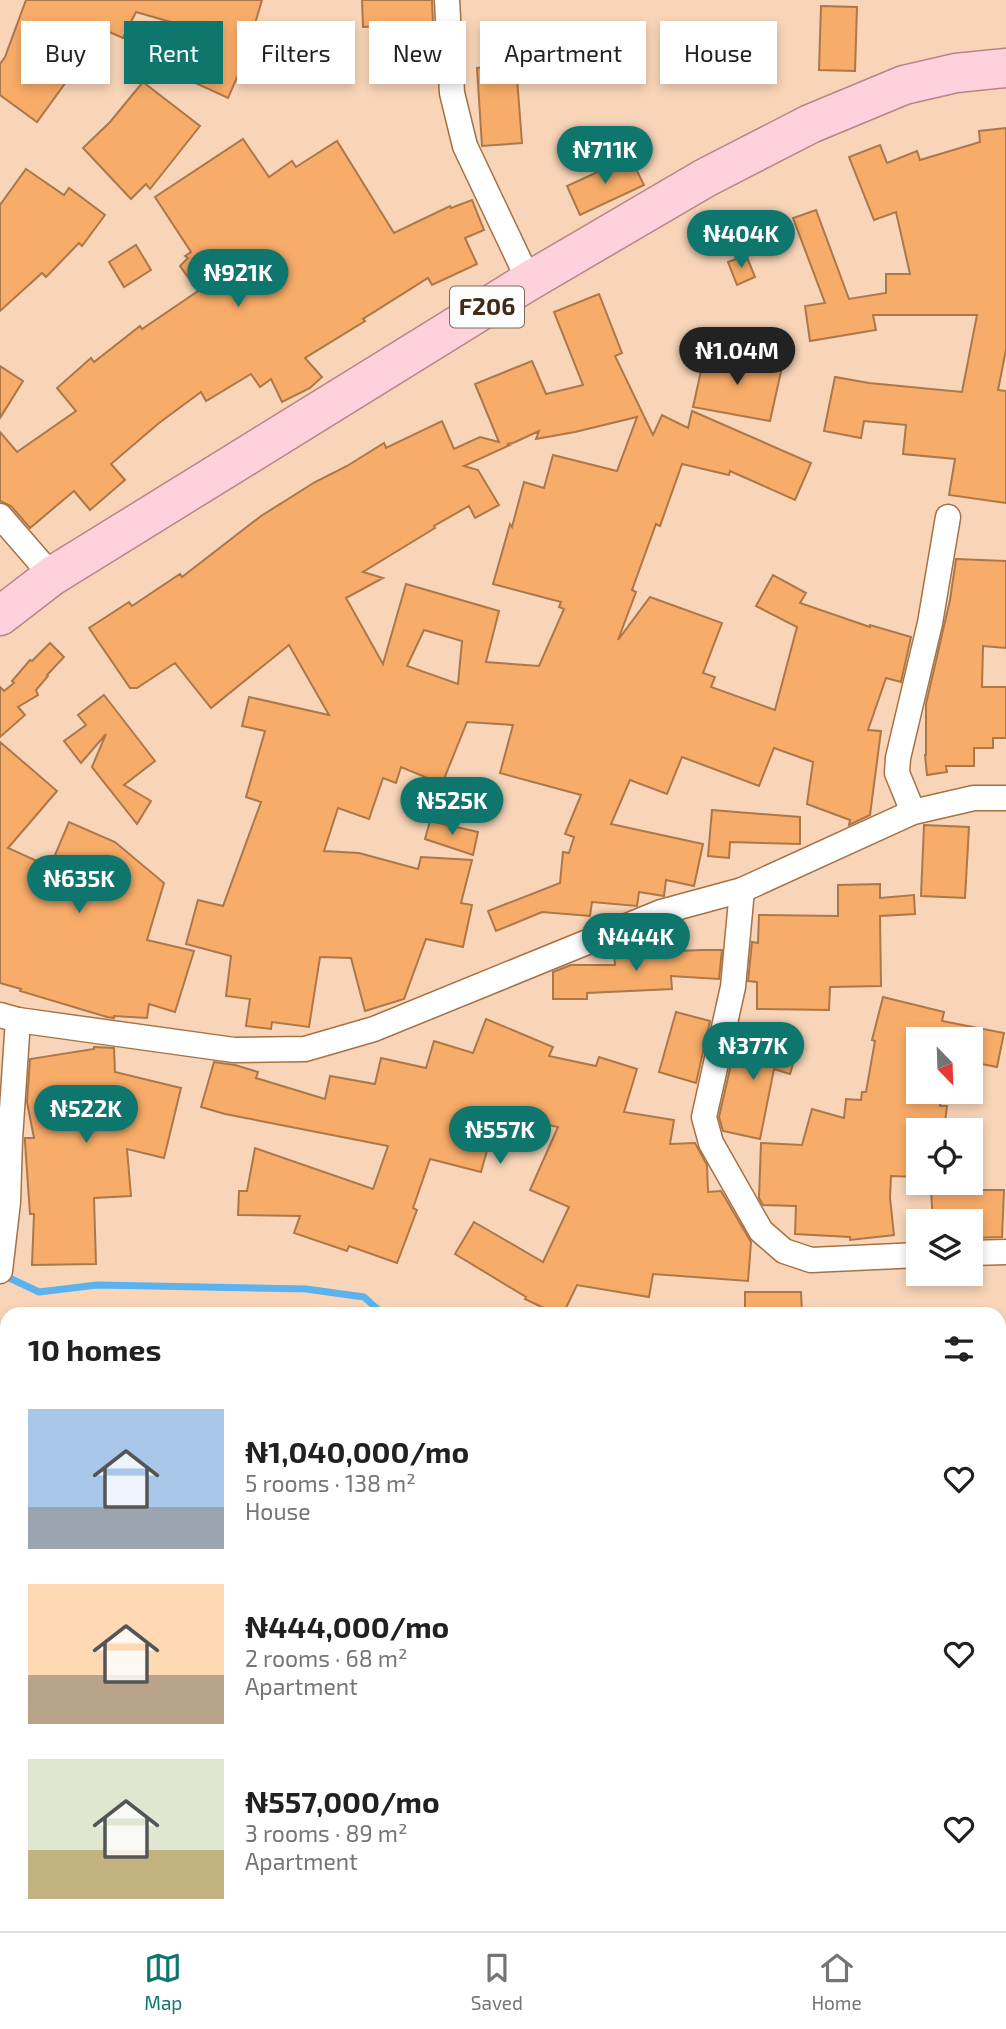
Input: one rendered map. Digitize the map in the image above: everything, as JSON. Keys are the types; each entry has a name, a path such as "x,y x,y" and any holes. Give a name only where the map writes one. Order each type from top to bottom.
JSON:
{"main road":[{"name":"F206","path":"0,616 52,576 529,281 705,178 810,124 904,85 956,73 1006,68"}],"street":[{"path":"447,0 452,93 465,146 529,281"},
{"path":"0,516 52,576"},
{"path":"913,812 897,773 898,758 930,623 948,517"},
{"path":"0,1271 8,1202 9,1017 234,1050 305,1049 374,1029 661,912 741,890 913,812 974,798 1006,798"},
{"path":"741,890 733,987 704,1117 710,1143 761,1231 784,1251 811,1259 906,1255"},
{"path":"983,1253 1006,1252"}],"building":[{"path":"26,0 262,0 256,21 237,21 237,78 228,98 198,84 223,84 223,21 167,21 136,12 132,21 124,21 123,38 110,32 110,21 21,21 21,84 65,84 37,122 0,95 0,64"},
{"path":"362,0 432,0 433,21 369,21 369,27 363,27"},
{"path":"821,6 857,7 855,71 819,70"},
{"path":"477,68 480,68 480,84 517,84 522,143 482,146"},
{"path":"141,84 146,84 200,126 150,189 146,184 131,199 83,148 110,122"},
{"path":"1006,128 1006,350 998,390 1006,391 1006,503 949,495 955,459 903,454 906,425 864,421 861,438 824,431 835,377 962,392 977,315 873,315 876,330 810,341 805,306 825,303 793,218 816,210 849,299 886,293 886,274 910,274 896,212 874,220 849,157 880,145 887,163 917,151 920,160 980,142 979,131"},
{"path":"243,139 269,177 292,161 296,167 337,141 394,233 450,206 451,208 472,200 484,230 465,238 477,264 432,285 428,278 305,358 322,377 310,388 282,402 271,379 260,387 251,374 206,401 201,392 111,464 125,480 90,510 74,491 30,528 11,506 0,501 0,432 17,452 76,411 57,388 91,358 94,362 140,326 142,329 198,291 180,266 188,258 185,256 191,252 155,197"},
{"path":"630,157 644,185 580,215 567,186"},
{"path":"26,169 64,195 69,188 105,215 82,246 79,243 46,277 42,273 0,311 0,205"},
{"path":"136,245 151,270 124,287 109,262"},
{"path":"746,255 755,277 737,285 728,262"},
{"path":"599,294 622,353 615,356 653,435 662,415 688,428 692,411 811,463 795,500 730,471 729,475 682,464 660,526 656,524 632,590 636,592 618,640 650,597 722,623 703,673 715,677 711,687 775,710 797,627 756,606 773,575 806,593 800,603 870,627 911,637 901,682 886,678 868,730 881,731 870,815 849,825 850,820 807,804 813,762 774,748 759,786 682,757 667,794 630,780 611,824 703,844 694,886 666,880 664,896 639,892 637,906 592,902 590,916 542,912 496,931 488,911 560,883 563,852 569,853 574,837 565,834 581,795 500,773 513,725 467,722 442,784 401,767 396,783 383,778 369,819 338,808 324,851 359,853 418,869 421,857 472,860 461,903 472,905 463,947 426,939 404,999 365,1011 351,958 320,957 309,1027 272,1022 271,1029 246,1026 250,999 226,996 231,956 186,944 198,900 223,906 261,802 246,797 265,731 242,726 249,697 329,715 289,645 211,708 175,663 137,688 130,688 89,628 129,602 132,606 180,574 182,577 261,516 384,443 386,448 442,421 454,449 480,437 499,442 475,384 532,361 546,394 583,385 554,312","holes":["637,417 617,471 553,455 544,488 524,482 493,584 561,602 559,607 564,609 539,666 486,662 499,611 406,584 383,664 346,598 383,578 363,572 435,528 434,526 469,506 475,518 499,505 478,470 464,466 539,431 536,439","424,630 462,641 458,684 407,666"]},
{"path":"705,353 782,367 770,421 693,407"},
{"path":"0,366 23,381 0,418"},
{"path":"956,559 1006,561 1006,648 983,646 982,687 1006,687 1006,738 993,738 993,748 974,748 974,766 946,766 947,772 927,775 926,704 950,600"},
{"path":"50,643 64,657 36,690 38,695 18,707 25,715 0,737 0,687 4,691 14,683 12,681 30,660"},
{"path":"104,695 155,761 124,785 151,801 137,824 92,767 106,734 81,763 64,741 86,725 78,715"},
{"path":"0,742 57,791 8,848 50,867 69,822 115,842 164,883 147,940 194,951 175,1012 149,1004 147,1018 107,1017 0,983"},
{"path":"712,810 800,817 800,844 730,842 729,858 708,856"},
{"path":"430,821 478,832 473,855 425,839"},
{"path":"924,825 969,827 965,898 921,896"},
{"path":"880,884 880,898 914,895 915,914 880,916 881,986 830,987 829,1010 757,1009 757,982 748,981 752,942 758,943 759,915 838,916 838,885"},
{"path":"722,950 719,979 671,976 672,989 587,993 587,999 553,999 553,972 571,965 615,965 614,954"},
{"path":"883,997 944,1012 942,1021 973,1027 906,1027 906,1104 947,1106 946,1118 906,1118 906,1177 891,1176 890,1198 894,1235 850,1240 850,1237 795,1234 796,1206 763,1205 759,1198 761,1143 802,1145 812,1109 844,1118 846,1099 861,1100 862,1092 866,1092 875,1041 872,1040"},
{"path":"676,1012 710,1021 696,1083 659,1072"},
{"path":"486,1019 553,1047 549,1056 596,1066 599,1057 637,1069 624,1112 674,1120 670,1144 695,1143 707,1165 708,1192 721,1191 751,1242 748,1281 653,1274 649,1297 577,1285 566,1307 542,1307 455,1254 474,1222 543,1262 569,1207 530,1190 558,1127 515,1118 511,1134 493,1129 481,1172 430,1159 413,1208 417,1210 397,1263 349,1246 347,1251 294,1233 300,1216 238,1215 239,1191 247,1191 255,1148 373,1189 388,1146 201,1107 214,1062 258,1072 256,1078 325,1099 330,1076 375,1084 381,1058 426,1068 434,1041 473,1053"},
{"path":"739,1029 798,1047 790,1074 774,1069 760,1139 723,1131 719,1117"},
{"path":"984,1029 1004,1033 997,1067 984,1064"},
{"path":"94,1047 114,1048 115,1072 181,1088 164,1158 127,1149 131,1196 94,1198 96,1264 32,1265 34,1214 30,1214 25,1142 25,1138 34,1138 27,1102 30,1059"},
{"path":"983,1190 1004,1190 1002,1237 983,1238 983,1209 932,1209 931,1195 983,1195"},
{"path":"745,1292 801,1292 802,1307 745,1307"}],"waterway":[{"path":"3,1275 39,1292 97,1285 306,1289 364,1297 375,1307"}]}
